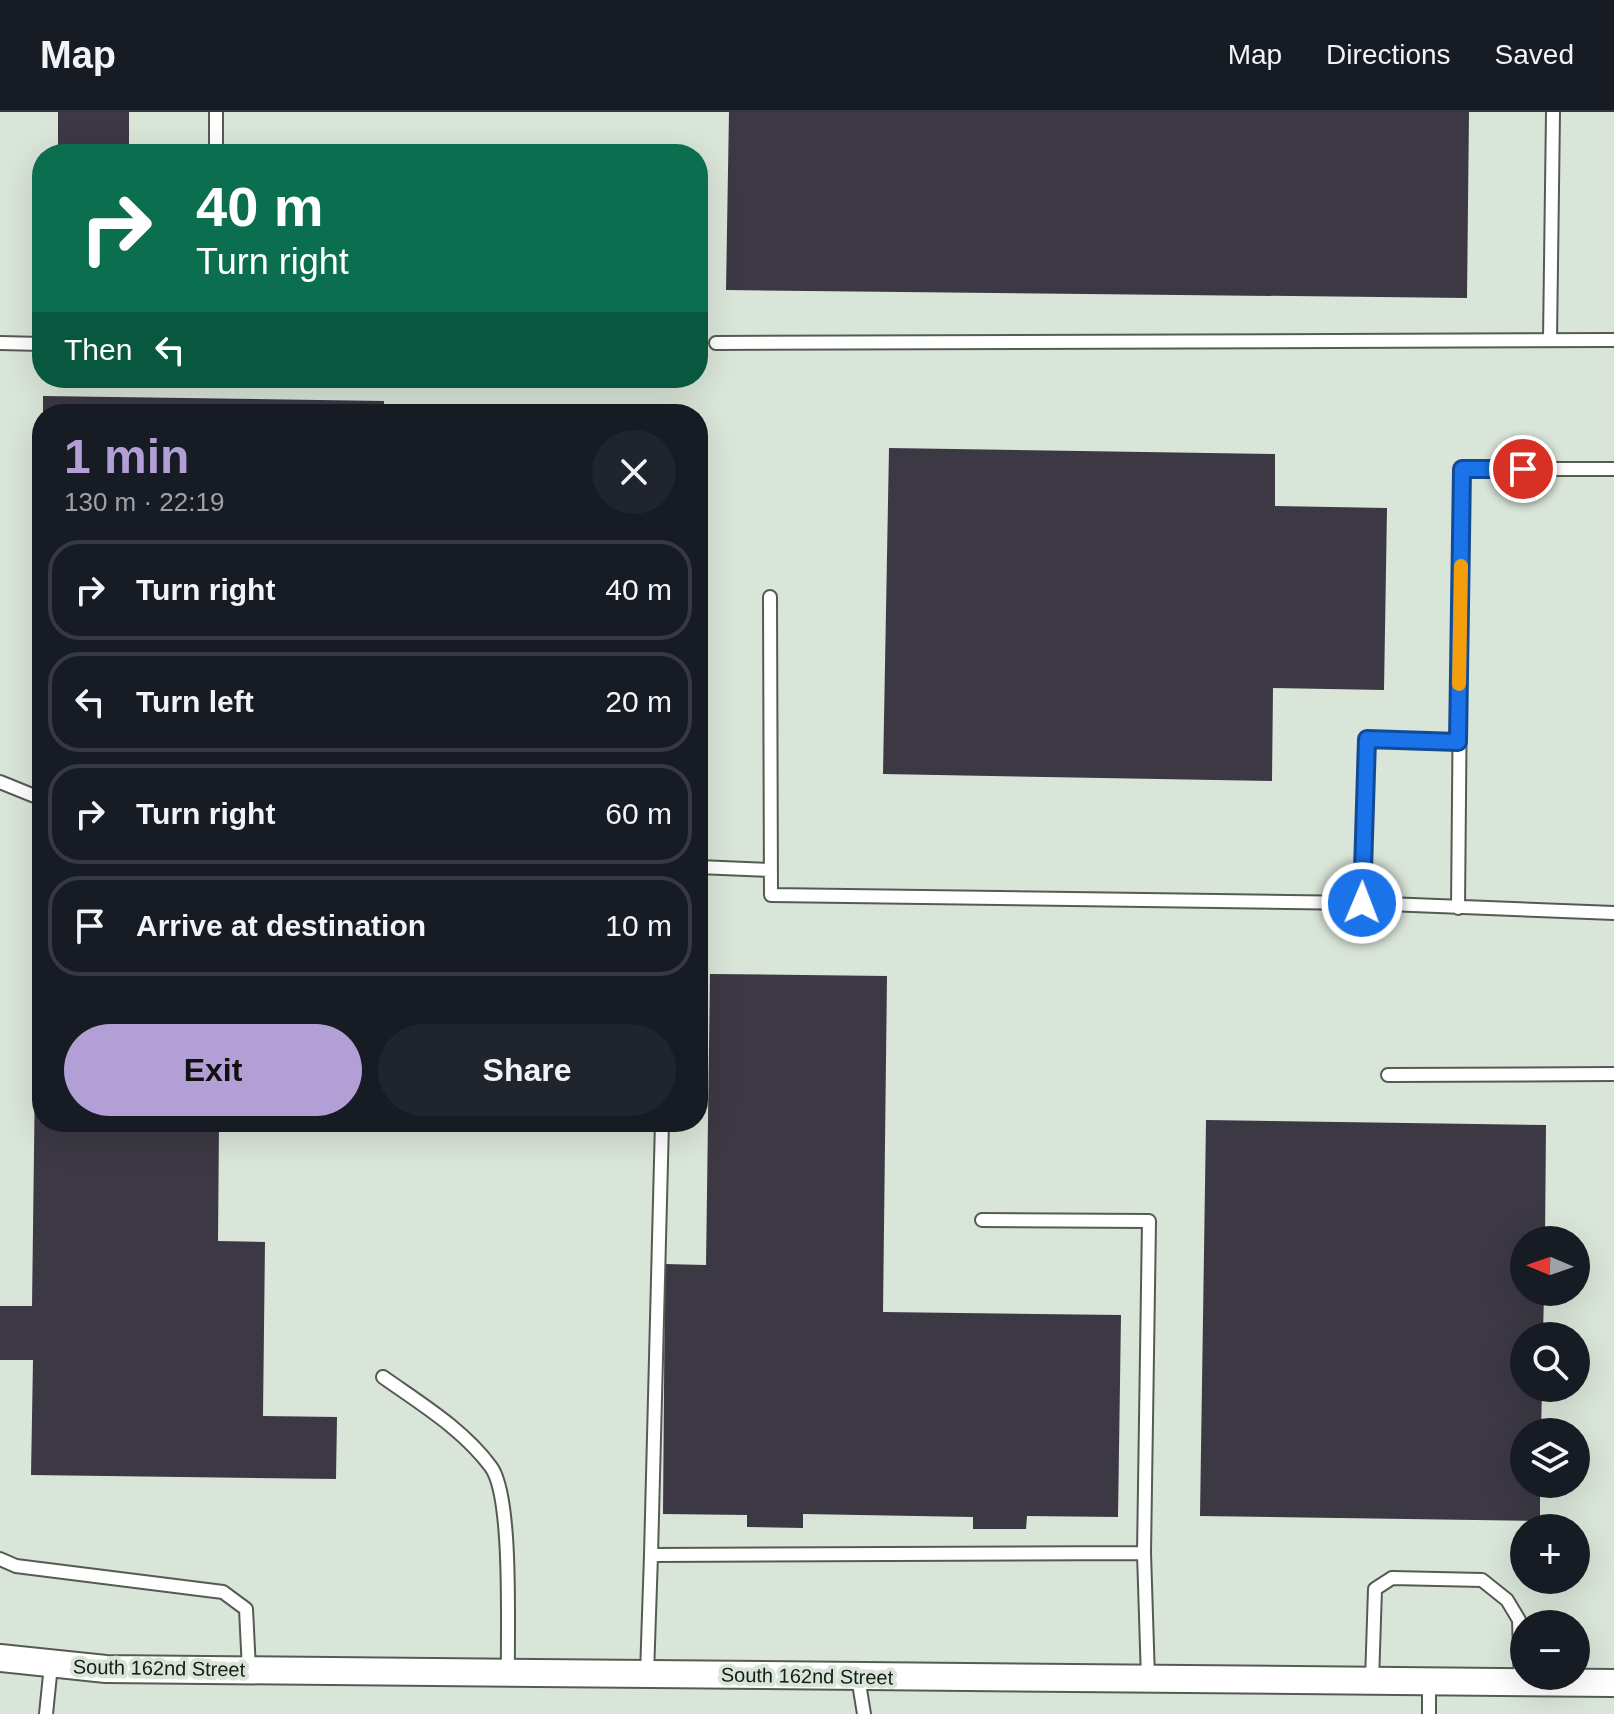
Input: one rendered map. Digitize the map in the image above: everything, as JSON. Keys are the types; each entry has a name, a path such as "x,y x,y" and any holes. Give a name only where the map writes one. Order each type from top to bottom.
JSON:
{"street":[{"name":"South 162nd Street","path":"0,1658 106,1669 1510,1683"},
{"name":"South 162nd Street","path":"1590,1683 1614,1683"}],"lane":[{"path":"216,112 216,144"},
{"path":"1550,340 1553,112"},
{"path":"716,343 1614,340"},
{"path":"0,343 32,344"},
{"path":"1458,908 1462,469 1614,469"},
{"path":"770,597 771,895 1362,903 1614,913"},
{"path":"1362,903 1367,739 1458,742"},
{"path":"0,782 32,795"},
{"path":"708,867 771,870"},
{"path":"1388,1075 1614,1074"},
{"path":"647,1674 662,1132"},
{"path":"982,1220 1149,1221 1144,1553 1148,1679"},
{"path":"383,1377 447,1422 493,1469 503,1504 508,1673"},
{"path":"651,1555 1144,1553"},
{"path":"0,1559 16,1566 223,1592 246,1609 249,1670"},
{"path":"1372,1681 1375,1589 1392,1578 1482,1580 1507,1600 1513,1610"},
{"path":"46,1714 51,1665"},
{"path":"858,1677 864,1714"},
{"path":"1429,1682 1429,1714"}],"building":[{"path":"58,112 129,112 129,144 58,144"},
{"path":"729,112 1469,112 1467,298 726,290"},
{"path":"43,396 384,401 384,404 43,404"},
{"path":"889,448 1275,454 1275,506 1387,508 1384,690 1273,688 1272,781 883,774"},
{"path":"710,974 887,976 883,1312 1121,1315 1118,1517 1027,1516 1026,1529 973,1529 973,1517 803,1514 803,1528 747,1527 747,1515 663,1514 665,1264 706,1265"},
{"path":"1206,1120 1546,1125 1545,1226 1510,1226 1510,1306 1544,1306 1543,1322 1510,1322 1510,1402 1542,1402 1541,1418 1510,1418 1510,1498 1540,1498 1540,1514 1510,1514 1510,1521 1200,1516"},
{"path":"34,1132 219,1132 218,1241 265,1242 263,1416 337,1417 336,1479 31,1475 33,1360 0,1360 0,1306 32,1306"}],"slow traffic":[{"path":"1459,684 1461,566"}],"route":[{"path":"1362,903 1367,739 1458,742 1462,469 1523,469"}]}
